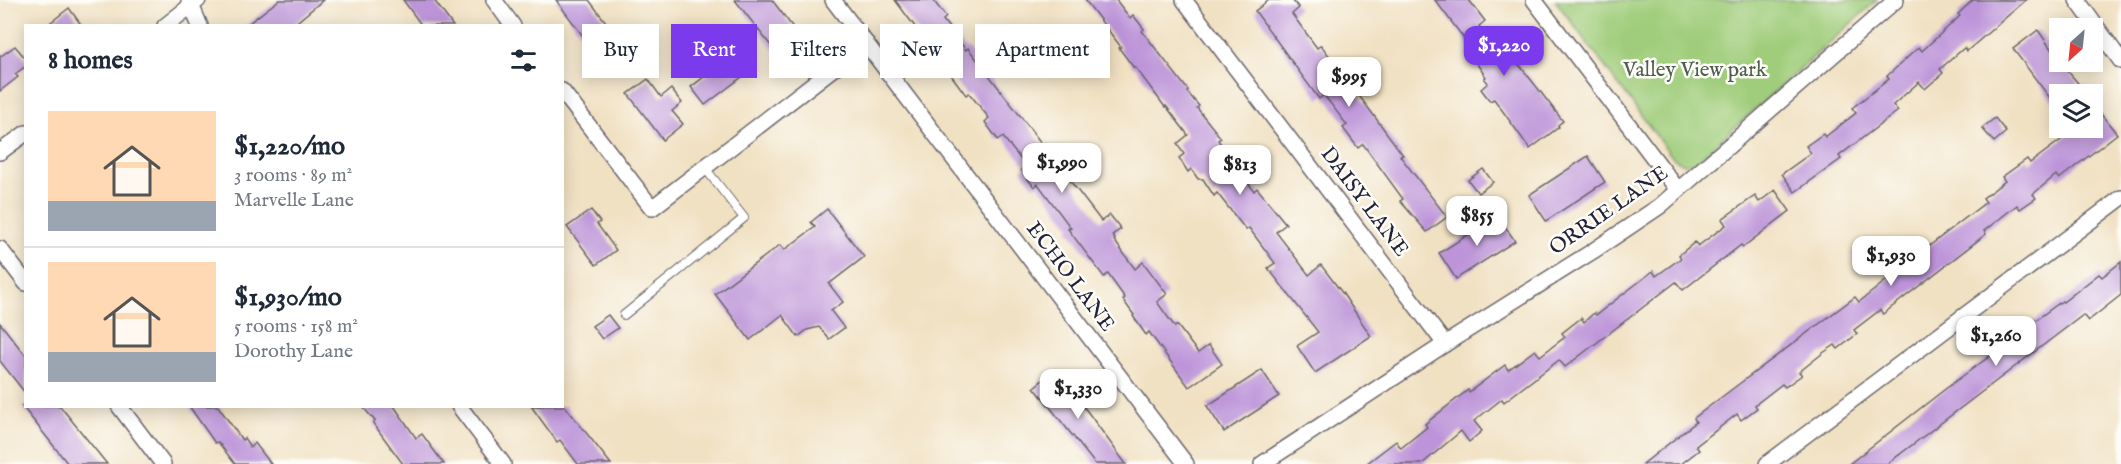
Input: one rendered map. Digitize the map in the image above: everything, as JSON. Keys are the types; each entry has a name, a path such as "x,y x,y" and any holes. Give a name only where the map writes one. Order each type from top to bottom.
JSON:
{"street":[{"path":"494,0 512,24"},
{"name":"ECHO LANE","path":"834,0 852,24"},
{"name":"DAISY LANE","path":"1184,0 1445,344"},
{"path":"1534,0 1678,190"},
{"name":"ORRIE LANE","path":"1262,464 1660,206 1896,0"},
{"path":"2077,0 2121,61"},
{"path":"167,24 192,2 199,24"},
{"name":"ECHO LANE","path":"868,44 1186,464"},
{"path":"564,94 652,208 822,78"},
{"path":"0,152 24,134"},
{"path":"1767,464 2121,198"},
{"path":"0,249 24,280"},
{"path":"121,408 163,464"},
{"path":"461,408 503,464"}],"lane":[{"path":"624,315 744,218 705,168"}],"green space":[{"name":"Valley View park","path":"1555,0 1877,0 1695,163 1684,164 1673,158"}],"building":[{"path":"279,0 323,0 294,24 248,24"},
{"path":"403,0 434,0 452,24 421,24"},
{"path":"556,0 589,0 607,24 582,24 582,35"},
{"path":"735,0 772,0 790,24 769,24 769,43 757,28 757,24 754,24"},
{"path":"895,0 933,0 946,17 943,20 946,24 913,24"},
{"path":"1085,0 1116,0 1130,18 1133,15 1144,29 1142,31 1188,90 1187,92 1199,106 1197,108 1221,138 1218,140 1254,191 1257,188 1286,224 1276,232 1309,275 1321,265 1371,336 1315,373 1297,346 1318,332 1268,268 1275,263 1249,228 1246,230 1217,193 1214,196 1203,179 1198,179 1191,169 1188,172 1179,158 1184,154 1177,144 1188,135 1119,48 1121,47 1110,33 1110,24 1103,24"},
{"path":"1269,0 1292,0 1299,8 1292,14 1317,48 1321,45 1403,155 1400,156 1447,217 1427,232 1400,201 1403,199 1363,144 1358,148 1343,128 1347,125 1324,95 1319,99 1255,11"},
{"path":"1435,0 1469,0 1485,21 1479,26 1503,57 1507,54 1510,59 1513,57 1536,86 1563,121 1558,125 1559,127 1530,149 1494,99 1490,101 1481,89 1488,83 1474,60 1478,57"},
{"path":"1973,0 2026,0 1967,51 1964,48 1940,69 1943,73 1925,89 1919,82 1893,105 1898,111 1839,156 1841,159 1795,192 1782,174 1811,153 1806,146 1823,134 1825,137 1856,113 1852,108 1889,79 1887,76 1919,47 1922,51 1960,16 1958,14"},
{"path":"69,8 81,24 49,24"},
{"path":"2038,30 2049,46 2049,72 2069,72 2078,83 2049,84 2049,97 2013,49"},
{"path":"15,46 24,57 24,67 15,74 18,77 0,91 0,55"},
{"path":"963,46 966,50 968,48 975,57 975,78 991,78 1101,221 1110,215 1121,229 1112,235 1114,240 1135,269 1143,262 1167,294 1157,302 1175,327 1177,325 1198,353 1209,345 1222,364 1189,387 1149,332 1146,335 1108,274 1104,277 1038,184 1034,187 1021,170 1026,166 1003,137 998,140 985,122 989,118 969,93 966,95 953,78 963,78"},
{"path":"703,78 740,78 705,105 691,87"},
{"path":"648,79 661,97 671,89 682,103 672,111 683,124 663,140 628,94"},
{"path":"2103,117 2117,134 2059,179 2056,175 2033,194 2036,198 2020,209 2017,205 1984,231 1986,234 1883,314 1880,310 1854,330 1857,334 1838,349 1835,345 1823,353 1799,372 1802,375 1785,387 1782,384 1755,405 1757,408 1741,420 1737,414 1696,446 1699,450 1681,464 1643,464 1696,422 1694,418 1855,297 1859,302 1901,269 1895,262 1915,247 1920,253 1986,202 1983,198 2005,181 2002,177 2027,159 2030,163 2064,138 2103,138"},
{"path":"1995,118 2006,132 1994,142 1982,128"},
{"path":"1588,156 1605,182 1546,221 1529,195"},
{"path":"1483,169 1493,182 1478,193 1468,180"},
{"path":"1775,190 1790,211 1683,290 1676,282 1565,367 1559,360 1504,402 1502,399 1474,421 1482,431 1469,442 1461,431 1422,464 1366,464 1396,441 1401,448 1427,427 1425,424 1468,390 1469,392 1505,365 1508,370 1535,350 1540,356 1565,337 1562,333 1581,318 1584,322 1594,313 1596,315 1653,271 1656,276 1681,258 1679,255 1695,242 1698,246 1726,225 1722,219 1755,196 1759,202"},
{"path":"827,209 864,257 829,284 843,302 831,311 844,328 829,339 819,327 807,330 798,337 782,315 750,340 715,294 780,245 784,250 815,227 811,222"},
{"path":"591,210 600,222 597,224 616,250 596,265 567,227"},
{"path":"1498,216 1515,241 1456,279 1439,253"},
{"path":"2121,262 2121,295 2088,321 2083,315 1887,464 1849,464 1953,383 2030,327 2029,325 2099,274 2102,277"},
{"path":"608,315 618,328 602,339 592,326"},
{"path":"0,323 24,353 24,391 0,361"},
{"path":"1055,370 1126,464 1095,464 1034,387"},
{"path":"1262,370 1279,396 1224,432 1207,406"},
{"path":"22,406 24,408 62,408 107,464 68,464"},
{"path":"565,406 611,464 578,464 560,440 557,442 532,408 564,408"},
{"path":"190,408 219,408 242,440 244,438 250,447 255,443 271,464 235,464 218,442 215,443"},
{"path":"364,408 395,408 416,438 422,434 444,464 403,464 373,423 375,421"}]}
